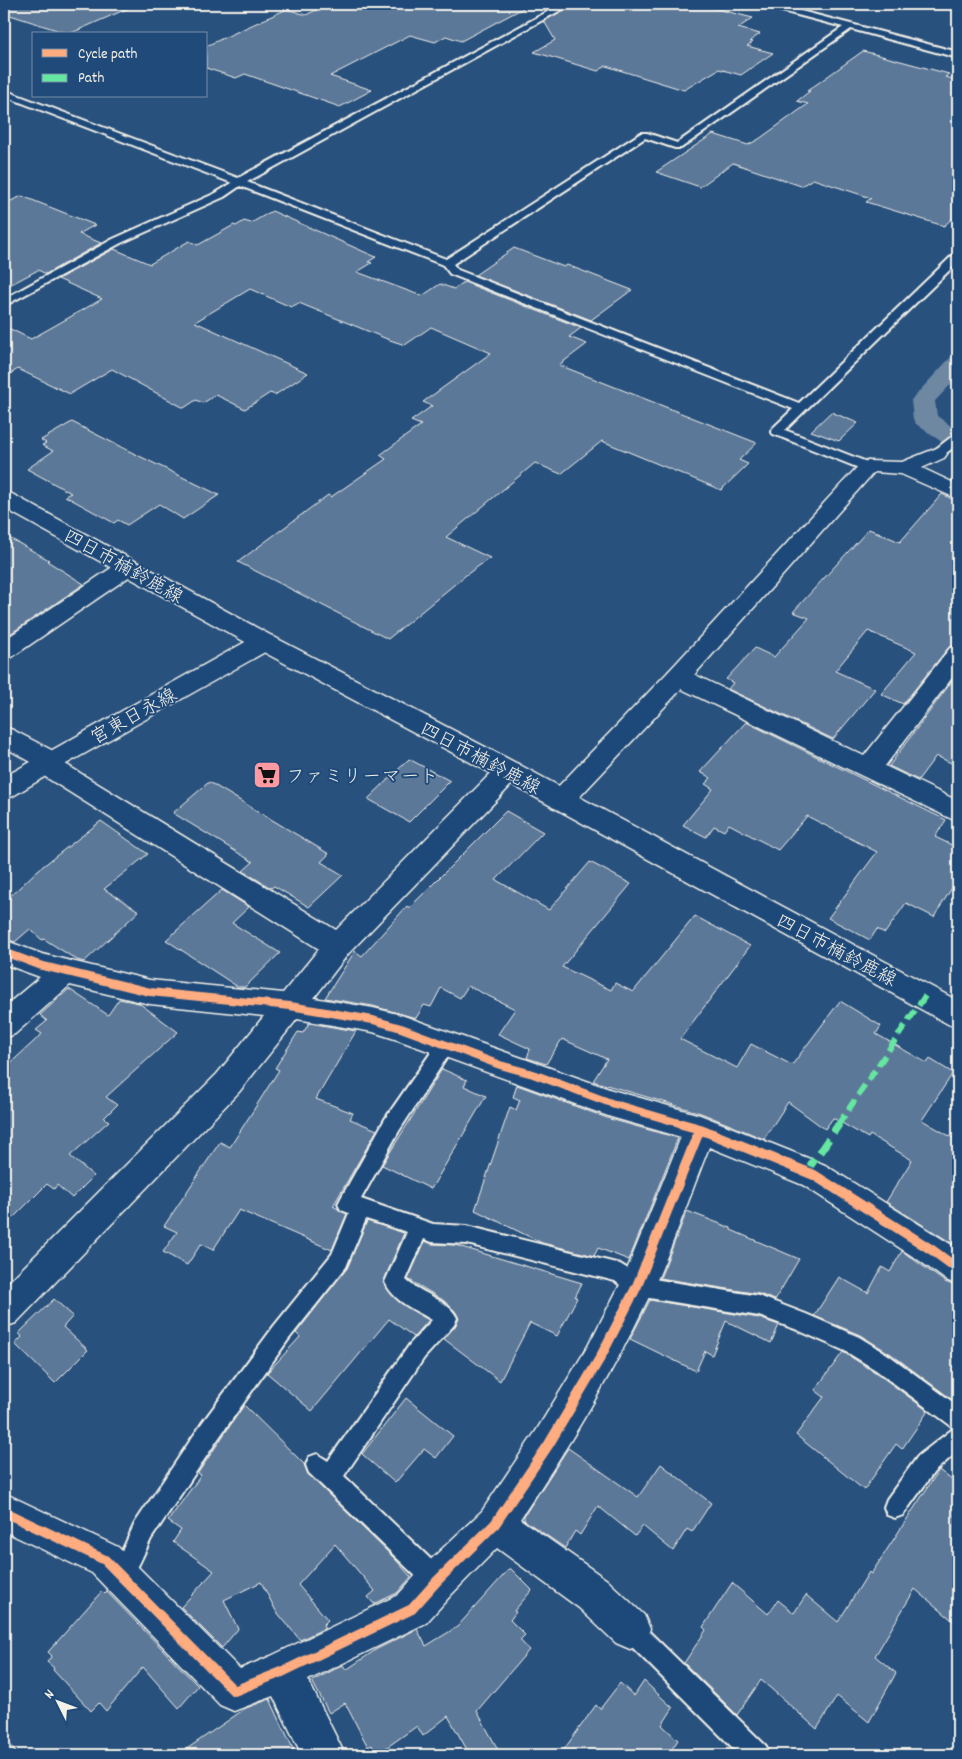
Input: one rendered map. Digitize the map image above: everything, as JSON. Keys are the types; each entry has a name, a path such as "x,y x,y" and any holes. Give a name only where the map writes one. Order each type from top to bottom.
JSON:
{"street":[{"path":"904,468 937,454"},
{"path":"561,800 678,677 868,467 904,468 958,493"},
{"name":"四日市楠鈴鹿線","path":"4,499 264,642 957,1011"},
{"path":"4,651 128,567"},
{"name":"宮東日永線","path":"4,789 264,642"},
{"path":"868,769 958,654"},
{"path":"678,677 958,812"},
{"path":"4,736 338,946"},
{"path":"4,1311 228,1083 338,946 509,771"},
{"path":"4,952 39,965 150,992 290,1006 373,1020 447,1043 500,1065 533,1074 611,1103 700,1129 814,1175 932,1250 958,1269"},
{"path":"4,1025 67,971"},
{"path":"4,1512 105,1560 234,1691 282,1672 412,1609 437,1581 495,1524 549,1444 600,1358 637,1286 700,1129"},
{"path":"495,1524 592,1594 630,1629"},
{"path":"282,1672 324,1755"}],"lane":[{"path":"4,302 116,241 220,195 239,182 568,4"},
{"path":"766,4 958,55"},
{"path":"447,263 644,135 678,146 850,26"},
{"path":"4,93 447,263 454,272 800,408"},
{"path":"868,467 777,431 958,256"},
{"path":"937,454 958,438"},
{"path":"447,1043 392,1125 348,1204 432,1233 467,1235 620,1273 637,1286 759,1306 852,1344 883,1363 958,1419"},
{"path":"121,1577 143,1531 210,1430 292,1318 339,1260 361,1208"},
{"path":"419,1227 395,1282 400,1290 434,1308 447,1318 417,1351 323,1471 437,1581"},
{"path":"895,1507 926,1464 958,1436"},
{"path":"630,1629 757,1755"}],"building":[{"path":"4,4 138,4 74,32 63,32 4,13"},
{"path":"328,4 531,4 461,41 446,36 435,42 410,35 330,76 372,90 340,107 245,74 236,78 208,69 208,45 287,9 306,15"},
{"path":"574,4 697,4 753,18 738,28 760,34 750,41 753,42 747,46 773,53 741,75 719,69 684,90 606,66 598,71 534,52 555,40 544,21"},
{"path":"863,51 949,74 945,77 958,80 958,213 944,226 866,202 871,198 813,179 801,186 733,163 700,187 656,172 713,134 748,145 759,139 808,104 797,101 810,91 807,91"},
{"path":"22,196 95,225 79,234 101,243 46,274 38,270 4,288 4,204"},
{"path":"272,211 376,257 368,262 372,263 357,272 422,296 440,284 454,289 464,282 581,328 569,337 587,344 559,365 757,443 739,460 748,464 721,490 602,441 561,474 535,463 446,537 490,558 466,575 388,639 238,562 328,495 331,497 386,459 380,455 421,425 411,421 432,406 423,402 491,353 431,327 405,345 299,303 291,307 250,289 195,322 308,373 275,395 270,393 245,409 216,395 203,403 196,400 184,408 112,369 70,394 18,369 4,378 4,326 31,339 102,299 58,279 114,249 150,264 189,241 198,245 234,225 236,226 244,221 251,223"},
{"path":"514,248 564,267 567,265 632,290 591,320 475,275"},
{"path":"831,412 858,423 839,441 811,431"},
{"path":"72,422 219,495 183,519 159,504 127,525 118,520 114,523 65,496 71,493 27,469 53,451 42,445 46,443 41,440"},
{"path":"942,494 958,502 958,644 949,647 903,704 881,694 916,652 868,631 835,671 875,689 833,739 728,689 733,683 726,679 755,648 774,657 809,618 793,612 869,529 900,542"},
{"path":"4,535 49,560 47,561 84,584 4,638"},
{"path":"958,673 958,766 936,756 918,780 889,766"},
{"path":"746,722 946,820 935,837 958,848 958,878 934,917 906,903 885,933 877,929 870,940 828,918 877,852 807,816 778,850 729,824 724,831 714,826 706,837 683,825 713,789 705,784 711,778 700,772"},
{"path":"409,759 450,781 409,822 368,799"},
{"path":"209,782 329,854 321,862 343,875 309,907 274,886 271,888 243,871 253,862 173,813"},
{"path":"506,811 543,832 496,880 549,910 590,862 631,884 562,967 611,990 615,983 633,992 695,916 750,946 680,1039 737,1068 751,1044 792,1065 840,1001 881,1026 876,1034 927,1063 930,1059 953,1073 922,1120 958,1141 958,1247 886,1202 912,1160 870,1135 868,1138 833,1118 825,1129 788,1102 764,1139 701,1113 593,1081 607,1059 562,1039 546,1064 527,1058 530,1049 498,1034 515,1009 468,986 460,998 441,988 431,1007 424,1005 416,1018 373,1006 325,998 355,951 362,956 407,906 409,908"},
{"path":"101,821 148,854 104,889 139,911 84,962 77,960 44,939 42,940 30,929 15,942 4,938 4,902 38,870"},
{"path":"222,890 249,907 232,923 280,953 245,987 238,987 166,940"},
{"path":"69,989 108,1015 119,999 139,1003 178,1032 106,1097 117,1105 104,1118 109,1121 70,1156 94,1176 72,1198 57,1185 54,1189 47,1184 4,1227 4,1069 42,1034 36,1030 47,1021 40,1015"},
{"path":"309,1023 356,1031 316,1099 353,1113 350,1119 377,1130 333,1206 347,1214 332,1250 239,1210 213,1250 201,1244 187,1265 163,1252 177,1232 164,1226 220,1142 230,1147 279,1070 275,1068 298,1032 303,1033"},
{"path":"442,1069 467,1080 464,1086 486,1096 431,1189 382,1165"},
{"path":"517,1085 610,1119 678,1138 629,1260 598,1248 594,1256 542,1243 475,1210 510,1107 516,1110 520,1100 513,1097"},
{"path":"687,1211 731,1228 731,1230 799,1259 775,1300 759,1294 660,1278"},
{"path":"367,1221 404,1233 383,1283 398,1301 429,1320 414,1337 389,1319 312,1411 267,1373 300,1337 296,1333 347,1268"},
{"path":"425,1241 432,1244 455,1245 582,1283 575,1297 577,1298 557,1336 530,1323 500,1381 444,1339 459,1319 455,1311 443,1300 408,1279"},
{"path":"902,1251 945,1282 958,1287 958,1404 891,1354 860,1335 814,1316 839,1277 868,1293 882,1267 890,1272"},
{"path":"54,1299 73,1316 63,1327 88,1350 55,1383 15,1344 22,1337 19,1333"},
{"path":"650,1300 759,1318 779,1325 771,1343 726,1321 712,1355 705,1351 696,1371 630,1339"},
{"path":"843,1352 875,1372 928,1411 902,1449 896,1444 864,1490 796,1435 824,1397 815,1390"},
{"path":"406,1398 453,1436 436,1458 424,1449 395,1483 362,1454"},
{"path":"244,1405 304,1464 308,1474 411,1577 397,1593 374,1604 368,1597 375,1591 335,1544 298,1585 328,1620 323,1625 325,1628 300,1640 276,1611 261,1582 224,1600 238,1629 222,1648 181,1607 214,1571 173,1542 181,1530 168,1521 201,1475 198,1473"},
{"path":"568,1448 638,1497 661,1464 711,1503 692,1532 687,1529 673,1551 643,1526 635,1536 598,1506 580,1535 575,1531 565,1548 524,1520 524,1516"},
{"path":"939,1470 958,1485 958,1625 915,1589 875,1656 896,1673 869,1722 837,1696 817,1729 761,1680 737,1715 684,1663 706,1630 703,1627 732,1583 768,1614 778,1600 794,1613 806,1595 838,1622 869,1572 871,1574"},
{"path":"510,1568 532,1590 514,1611 516,1612 510,1620 525,1635 520,1640 529,1650 477,1711 501,1755 470,1755 448,1716 423,1736 417,1726 376,1755 372,1745 368,1747 345,1703 329,1713 312,1681 343,1665 346,1670 377,1649 417,1629 426,1646 457,1627"},
{"path":"102,1591 105,1594 107,1592 198,1686 179,1708 143,1667 106,1711 99,1703 91,1711 47,1662 52,1656 48,1652"},
{"path":"644,1681 673,1708 662,1725 678,1740 668,1755 560,1755 596,1705 600,1709 620,1683 634,1696"},
{"path":"270,1699 296,1755 178,1755 246,1708"}],"waterway":[{"path":"958,363 923,400 925,419 958,442"}],"railway":[{"path":"4,1741 14,1755"}],"marked path":[{"path":"806,1172 925,996"}],"cycle path":[{"path":"4,952 39,965 150,992 290,1006 373,1020 401,1028 500,1065 533,1074 611,1103 700,1129 814,1175 932,1250 958,1269"},
{"path":"4,1512 105,1560 234,1691 282,1672 412,1609 437,1581 495,1524 549,1444 600,1358 637,1286 700,1129"}],"place":[{"name":"ファミリーマート","path":"267,775"}]}
